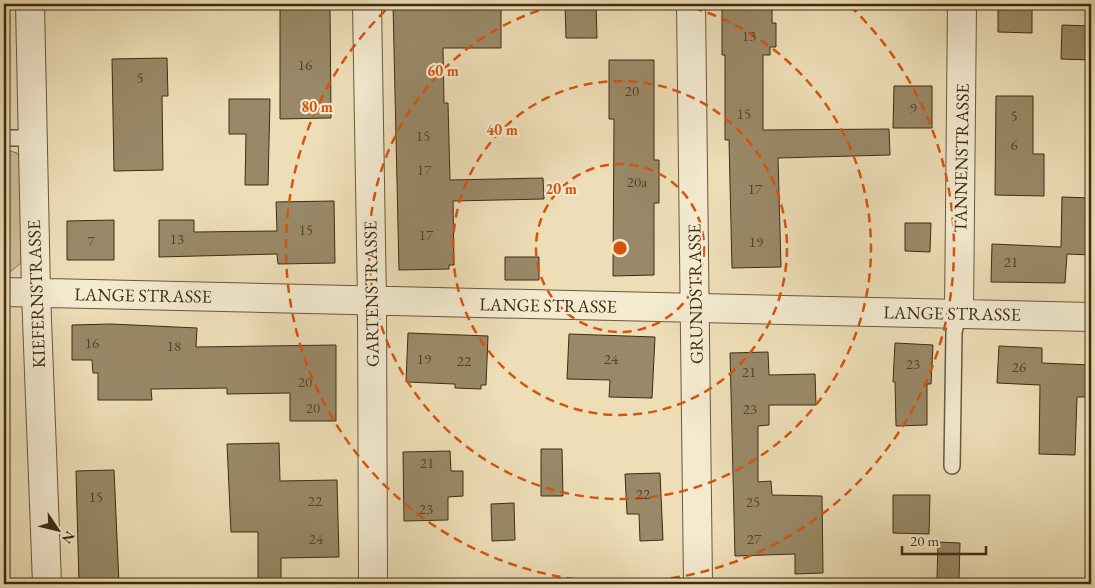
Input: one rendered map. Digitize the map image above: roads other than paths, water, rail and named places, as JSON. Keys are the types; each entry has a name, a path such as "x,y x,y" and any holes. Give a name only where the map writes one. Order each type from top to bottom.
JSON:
{"street":[{"name":"KIEFERNSTRASSE","path":"30,4 36,293 47,584"},
{"name":"GARTENSTRASSE","path":"367,4 372,301 373,584"},
{"name":"GRUNDSTRASSE","path":"691,4 698,584"},
{"name":"TANNENSTRASSE","path":"959,313 962,4"},
{"name":"LANGE STRASSE","path":"4,292 1091,317"}],"lane":[{"path":"4,138 32,138"},
{"path":"952,466 954,332 959,313"}]}
